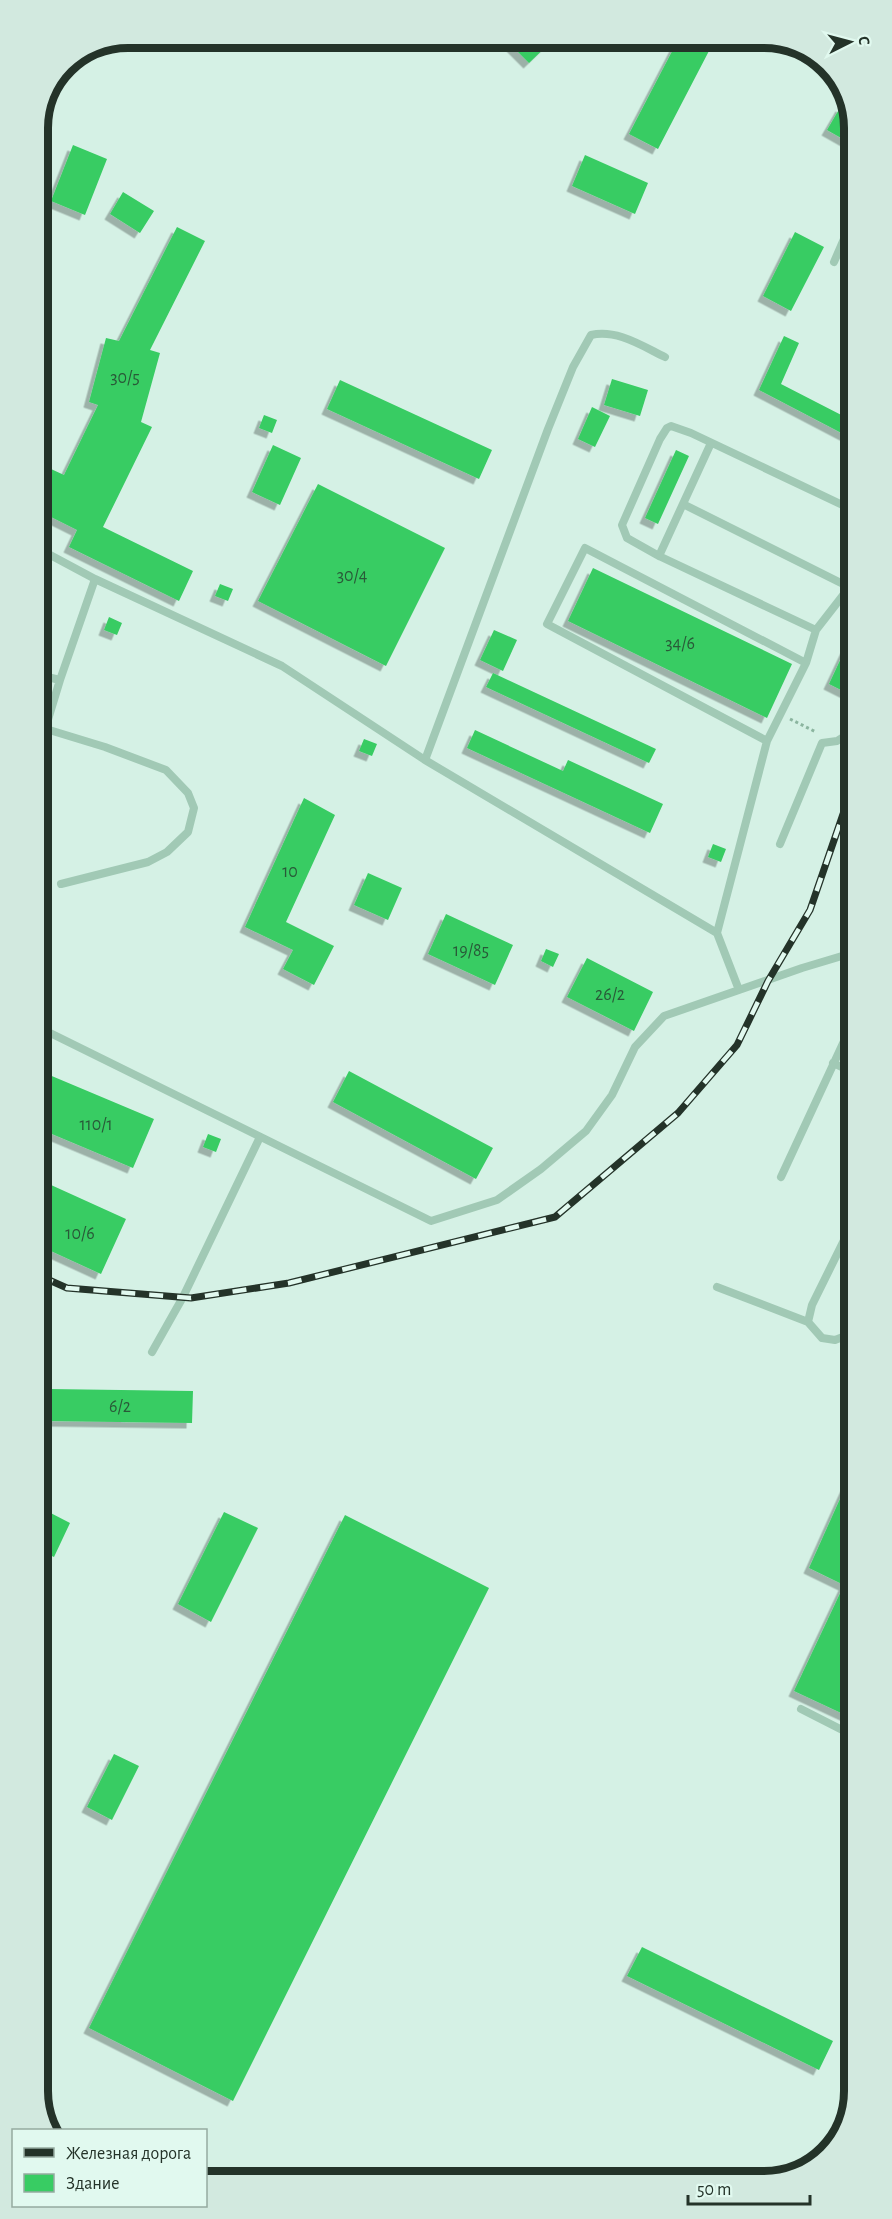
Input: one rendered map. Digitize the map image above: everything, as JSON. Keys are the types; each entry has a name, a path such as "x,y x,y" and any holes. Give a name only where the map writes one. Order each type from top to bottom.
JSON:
{"lane":[{"path":"834,262 844,239"},
{"path":"425,760 548,429 573,367 591,335 614,334 665,357"},
{"path":"816,630 659,556 627,538 622,525 660,439 671,426 691,433 844,506"},
{"path":"659,556 711,443"},
{"path":"683,504 844,583"},
{"path":"767,741 547,624 551,613 585,548 806,663"},
{"path":"48,554 95,579 282,666 425,760 717,933"},
{"path":"48,722 95,579"},
{"path":"739,990 717,933 767,741 806,663 816,630 844,594"},
{"path":"48,677 60,680"},
{"path":"48,730 105,747 166,770 188,793 194,808 188,832 167,852 148,862 61,884"},
{"path":"780,844 822,743 837,741 844,736"},
{"path":"48,1032 431,1221 497,1200 541,1169 586,1131 612,1095 635,1047 664,1016 844,956"},
{"path":"781,1177 844,1040"},
{"path":"833,1063 844,1068"},
{"path":"152,1352 183,1297 260,1137"},
{"path":"808,1322 812,1305 844,1240"},
{"path":"717,1287 808,1322 822,1338 835,1340 844,1336"},
{"path":"801,1709 844,1731"}],"path":[{"path":"781,715 815,731 822,743"}],"building":[{"path":"514,48 545,48 529,63"},
{"path":"674,48 710,49 658,149 629,134"},
{"path":"841,106 844,140 827,130"},
{"path":"73,145 107,159 85,215 51,201"},
{"path":"585,155 648,183 635,214 572,186"},
{"path":"123,192 154,211 140,233 110,214"},
{"path":"177,227 205,241 150,350 160,353 141,422 152,427 103,527 193,571 179,601 69,547 77,530 48,516 48,468 64,475 98,405 89,402 106,338 119,341"},
{"path":"795,232 824,247 791,311 763,296"},
{"path":"784,336 799,343 781,384 844,416 844,434 759,390"},
{"path":"612,379 648,390 640,416 604,405"},
{"path":"340,380 492,450 479,479 327,409"},
{"path":"592,407 610,416 595,447 578,439"},
{"path":"264,415 277,420 272,433 259,428"},
{"path":"273,445 301,458 280,505 252,492"},
{"path":"676,450 689,456 658,524 645,518"},
{"path":"318,484 445,548 386,666 258,601"},
{"path":"593,568 792,664 767,718 568,621"},
{"path":"220,584 233,589 228,601 215,596"},
{"path":"109,617 122,623 117,635 104,630"},
{"path":"494,630 517,640 503,671 480,660"},
{"path":"844,652 844,692 829,684"},
{"path":"493,673 656,749 649,763 486,687"},
{"path":"475,730 563,771 568,760 663,804 650,833 467,748"},
{"path":"364,739 377,744 372,756 359,751"},
{"path":"304,798 335,815 286,922 334,946 314,985 283,969 293,950 245,927"},
{"path":"713,844 726,849 721,862 708,857"},
{"path":"368,873 402,888 388,920 354,905"},
{"path":"446,914 513,945 495,985 428,954"},
{"path":"546,949 559,954 553,967 541,961"},
{"path":"587,958 653,992 634,1031 567,997"},
{"path":"349,1071 493,1148 476,1179 333,1102"},
{"path":"48,1074 154,1119 133,1168 48,1132"},
{"path":"208,1134 221,1139 216,1152 203,1147"},
{"path":"48,1184 126,1219 101,1274 48,1250"},
{"path":"49,1389 193,1391 192,1423 48,1421"},
{"path":"844,1490 844,1585 809,1568"},
{"path":"48,1512 70,1523 54,1557 48,1554"},
{"path":"224,1512 258,1528 211,1622 178,1604"},
{"path":"345,1515 489,1588 233,2101 89,2028"},
{"path":"844,1585 844,1714 794,1691"},
{"path":"114,1754 139,1766 112,1820 87,1807"},
{"path":"642,1947 833,2041 819,2070 627,1976"}],"railway":[{"path":"48,1280 67,1288 191,1298 289,1283 555,1217 678,1113 737,1045 768,981 810,910 844,811"}]}
